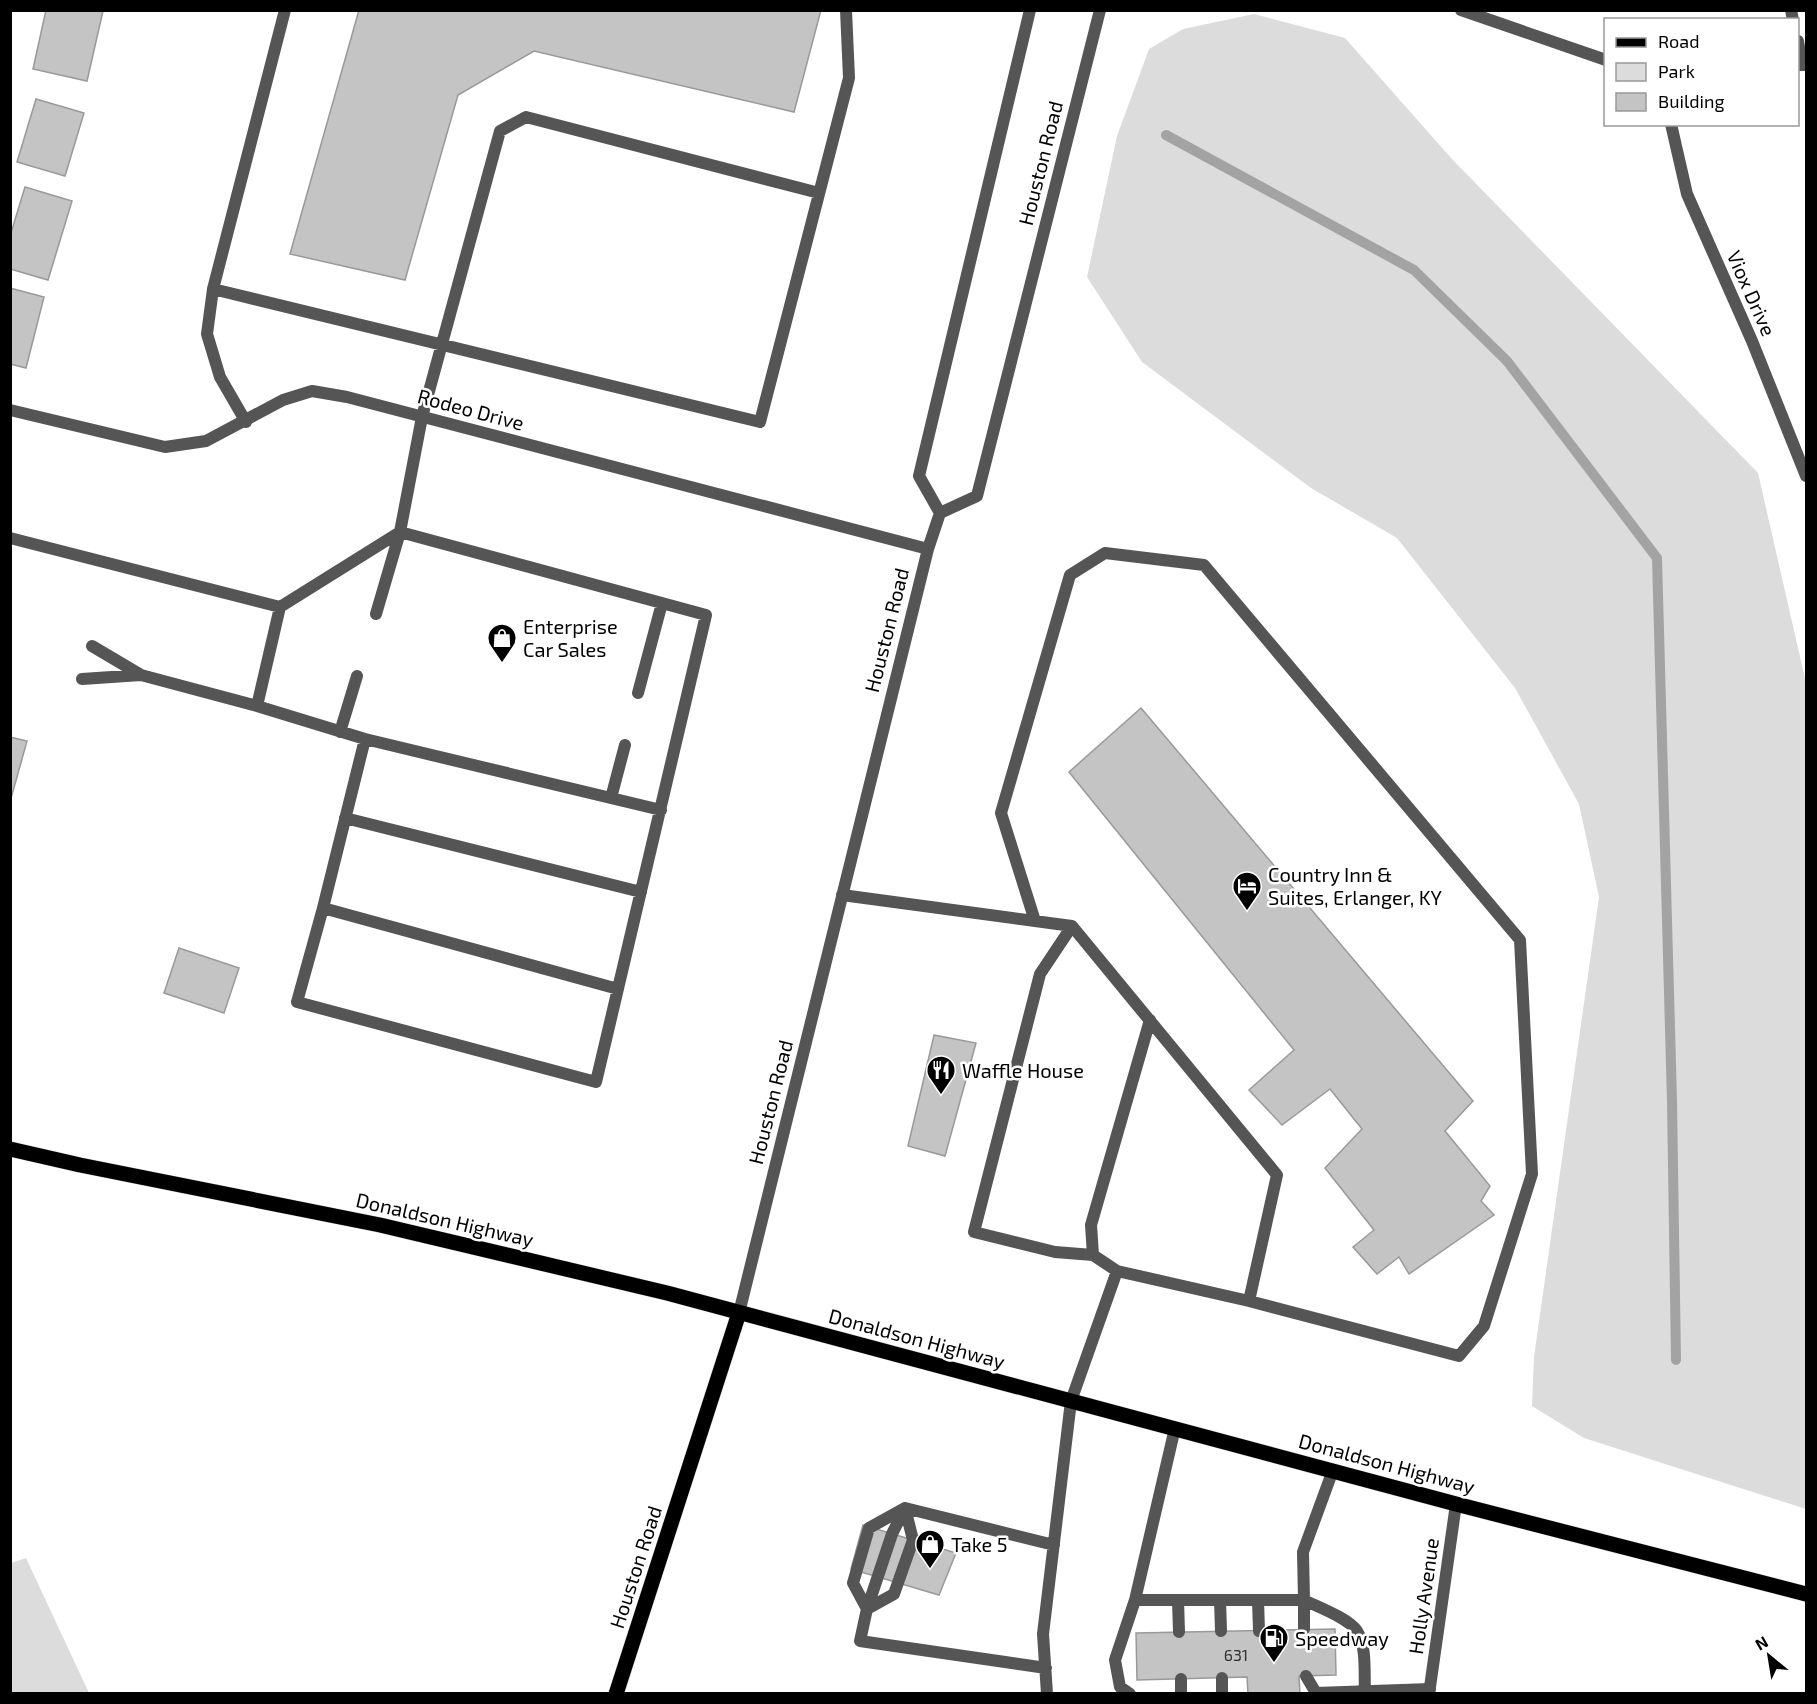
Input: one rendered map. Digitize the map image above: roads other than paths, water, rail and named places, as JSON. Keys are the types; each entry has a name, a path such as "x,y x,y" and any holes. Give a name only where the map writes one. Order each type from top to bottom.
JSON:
{"main road":[{"name":"Donaldson Highway","path":"10,1149 369,1222 667,1293 1456,1504 1806,1594"},
{"name":"Houston Road","path":"616,1694 739,1313"}],"street":[{"path":"246,422 220,377 207,334 213,289 285,10"},
{"path":"213,289 760,422 849,78 846,10"},
{"path":"940,513 918,476 1030,10"},
{"name":"Houston Road","path":"739,1313 928,549 940,513 977,496 1100,10"},
{"path":"1461,10 1604,60"},
{"path":"376,614 400,532 422,417 440,344 500,131 526,117 819,193"},
{"name":"Viox Drive","path":"1671,126 1688,194 1752,341 1806,476"},
{"name":"Rodeo Drive","path":"10,410 165,447 206,441 246,422 283,400 312,392 347,397 928,549"},
{"path":"257,706 280,607 400,532 706,615 596,1082 297,1002 365,739"},
{"path":"10,538 280,607"},
{"path":"1035,921 1001,813 1070,575 1105,553 1204,565 1520,940 1532,1174 1484,1326 1459,1356 1249,1301 1117,1271 1093,1255 1055,1252 974,1232 1040,974 1072,926"},
{"path":"639,693 662,603"},
{"path":"92,646 141,675 257,706 365,739 660,810"},
{"path":"82,678 141,675"},
{"path":"340,732 357,676"},
{"path":"611,798 625,745"},
{"path":"345,818 641,892"},
{"path":"842,895 1072,926 1277,1176 1249,1301"},
{"path":"323,908 618,989"},
{"path":"1093,1255 1091,1225 1150,1020"},
{"path":"1047,1694 1043,1634 1071,1401 1117,1271"},
{"path":"1130,1694 1120,1687 1115,1660 1135,1600 1174,1428"},
{"path":"1304,1629 1304,1552 1333,1470"},
{"name":"Holly Avenue","path":"1429,1691 1456,1504"},
{"path":"867,1609 853,1583 869,1528 905,1508 1054,1545"},
{"path":"867,1609 894,1594 913,1540 905,1508"},
{"path":"905,1508 892,1534 867,1609 860,1641 1046,1668"},
{"path":"1135,1600 1304,1600 1343,1620 1356,1630 1363,1647 1365,1691"},
{"path":"1178,1600 1179,1632"},
{"path":"1220,1600 1221,1631"},
{"path":"1258,1600 1258,1631"},
{"path":"1306,1676 1315,1694 1429,1691"},
{"path":"1222,1678 1222,1694"},
{"path":"1181,1679 1181,1694"}],"waterway":[{"path":"1166,135 1414,270 1507,361 1657,558 1672,1101 1676,1360"}],"place":[{"name":"Enterprise Car Sales","path":"502,664"},
{"name":"Country Inn & Suites, Erlanger, KY","path":"1247,912"},
{"name":"Waffle House","path":"941,1096"},
{"name":"Take 5","path":"930,1570"},
{"name":"Speedway","path":"1274,1664"}]}
